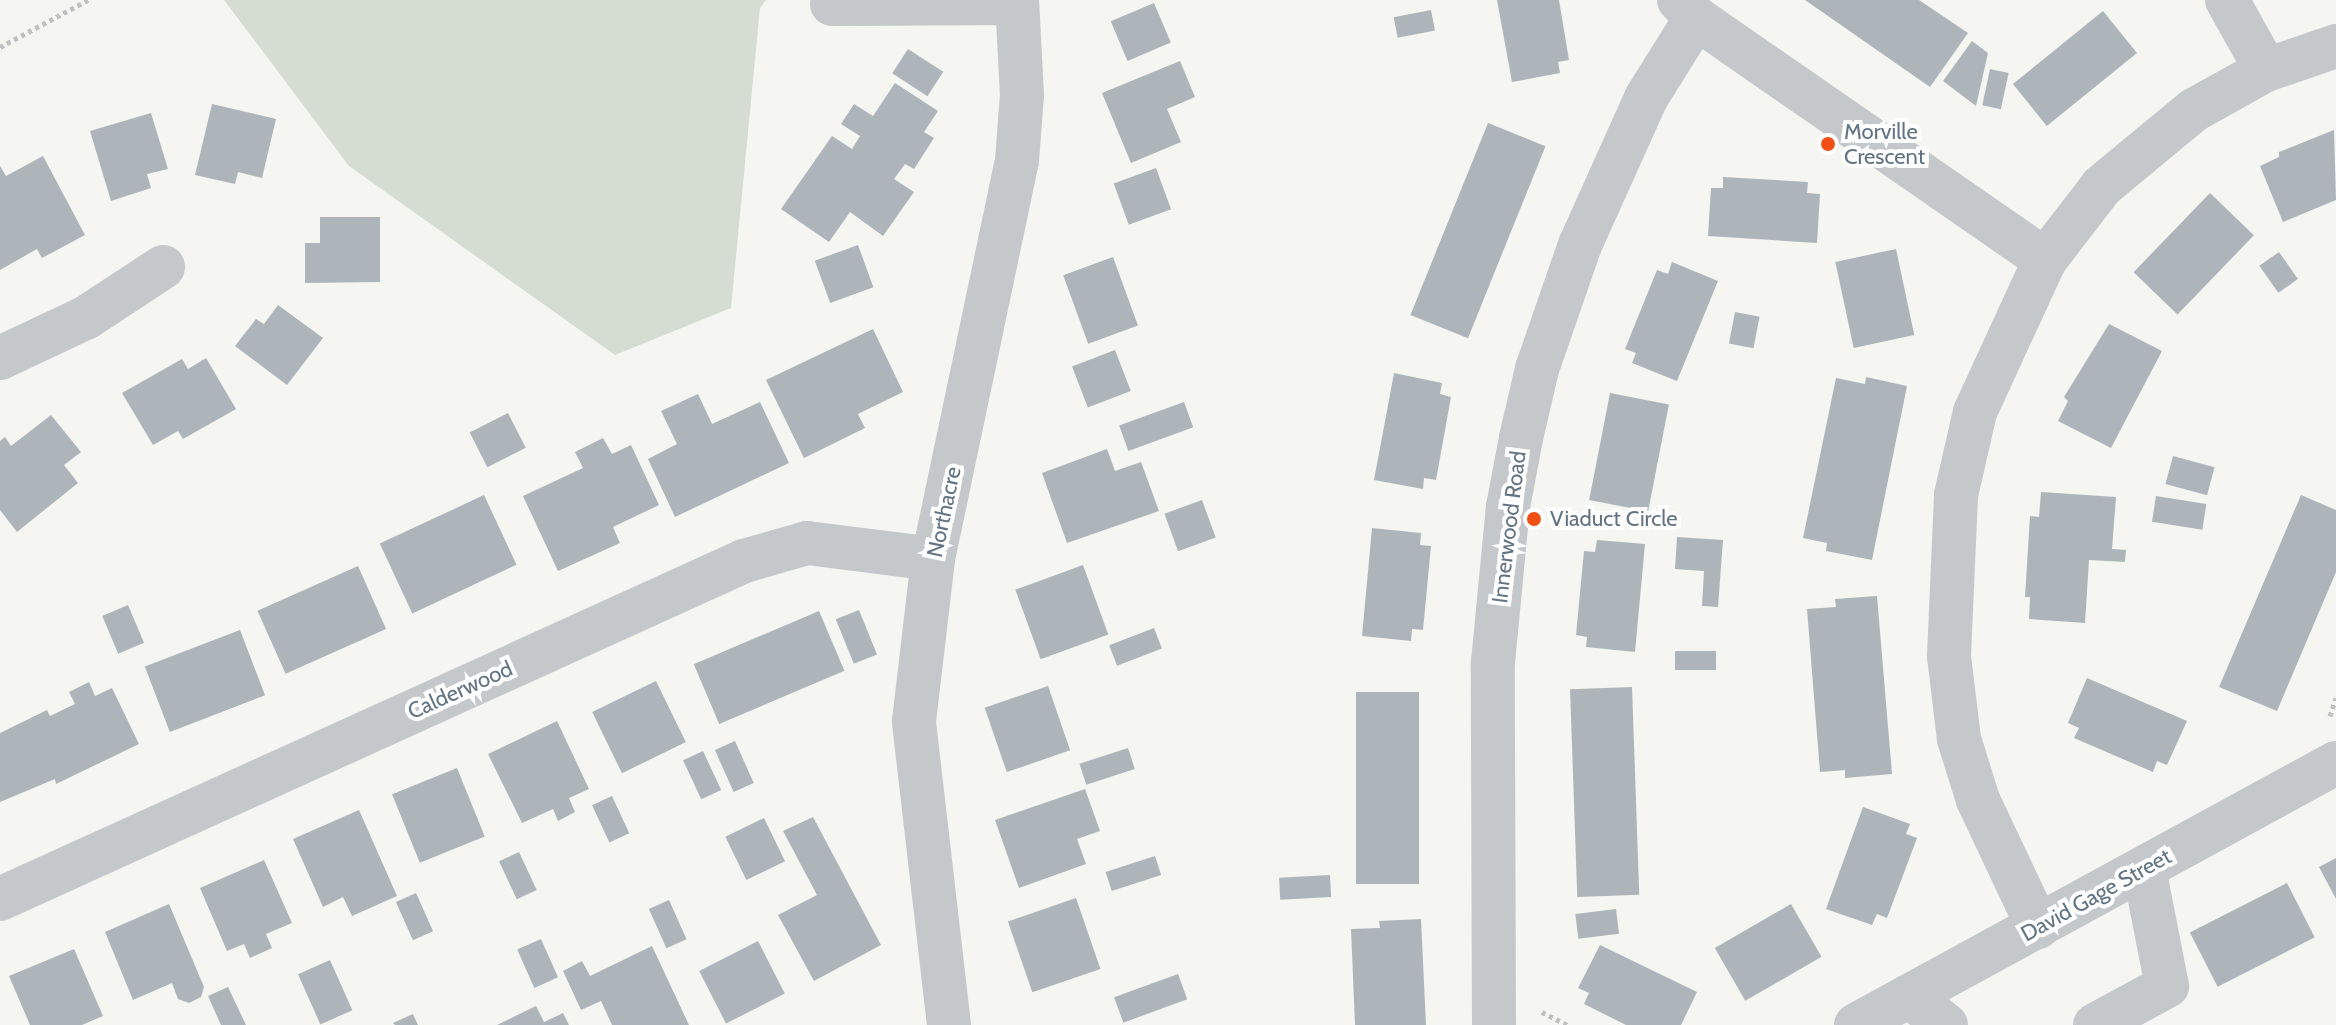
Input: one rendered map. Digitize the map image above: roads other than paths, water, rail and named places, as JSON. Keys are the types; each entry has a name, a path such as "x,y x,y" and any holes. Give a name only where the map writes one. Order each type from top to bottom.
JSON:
{"street":[{"path":"2227,0 2266,70"},
{"name":"Northacre","path":"832,4 1017,1 1022,95 1017,161 933,559 914,721 942,1023"},
{"path":"1688,9 2045,260"},
{"name":"Innerwood Road","path":"1494,1025 1493,662 1508,507 1521,438 1537,369 1580,245 1688,9"},
{"path":"2038,927 1978,800 1959,739 1949,656 1956,495 1975,412 2045,260 2102,186 2194,110 2266,70 2336,46"},
{"path":"0,358 87,317 163,267"},
{"name":"Calderwood","path":"0,899 744,561 807,543 933,559"},
{"name":"David Gage Street","path":"1856,1025 2336,763"},
{"path":"2095,1025 2167,986 2144,869"},
{"path":"1909,996 1946,1025"}],"place":[{"name":"Morville Crescent","path":"1828,144"},
{"name":"Viaduct Circle","path":"1534,519"}]}
